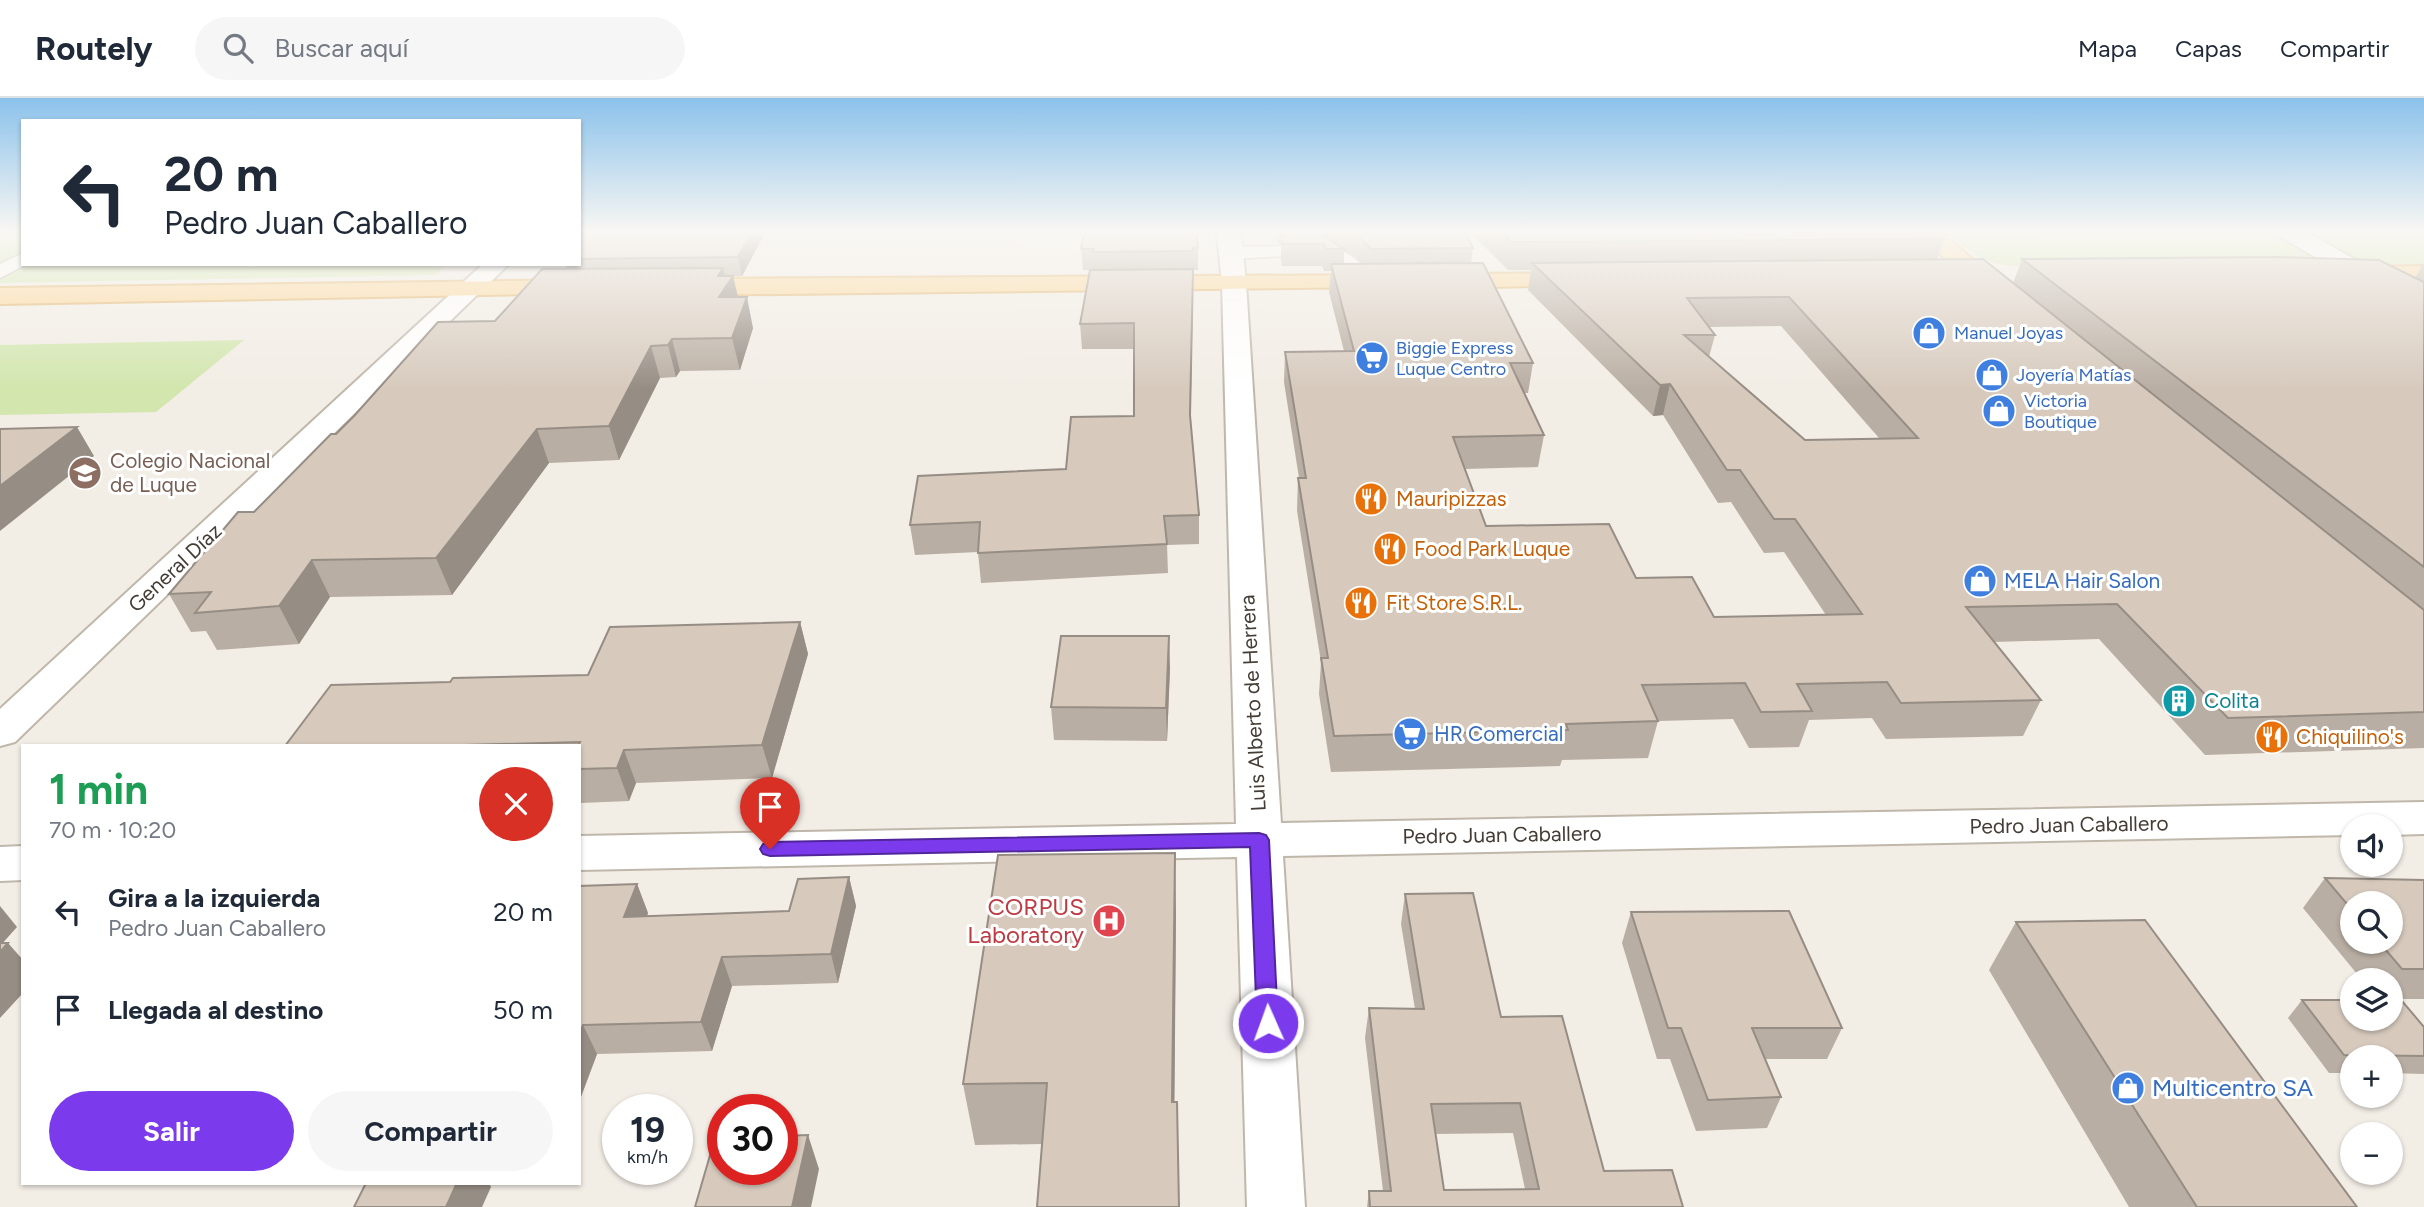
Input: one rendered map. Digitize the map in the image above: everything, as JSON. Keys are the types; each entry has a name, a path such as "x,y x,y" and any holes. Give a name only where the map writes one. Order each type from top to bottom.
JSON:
{"main road":[{"path":"666,288 723,285"},
{"path":"1989,285 2022,312"},
{"path":"2381,285 2403,297"},
{"path":"0,296 597,288"}],"street":[{"name":"General Díaz","path":"0,732 476,285"},
{"name":"Luis Alberto de Herrera","path":"1232,285 1276,1207"},
{"name":"Pedro Juan Caballero","path":"581,853 2424,818"},
{"path":"0,863 21,863"}],"green space":[{"path":"244,340 156,412 0,415 0,345"}],"building":[{"path":"528,285 727,285 719,297 747,297 732,338 672,339 668,345 651,346 609,426 537,429 436,558 312,560 279,606 195,613 211,592 169,594 238,512 254,512 331,434 336,434 354,416 438,322 495,321"},
{"path":"1087,285 1193,285 1190,415 1199,515 1164,516 1167,544 978,553 980,522 910,525 918,476 1066,469 1071,417 1134,416 1134,323 1080,324"},
{"path":"1336,285 1494,285 1533,363 1510,363 1544,435 1453,437 1486,526 1609,524 1636,578 1692,577 1714,617 1862,614 1795,519 1774,519 1740,470 1727,470 1670,384 1660,385 1555,285 2015,285 2424,610 2424,712 2228,718 2117,604 1966,607 2041,700 1901,703 1887,682 1797,684 1812,711 1761,712 1745,683 1642,685 1658,721 1566,724 1568,730 1334,736 1321,658 1328,658 1298,478 1306,478 1285,352 1354,351","holes":["1789,297 1918,438 1805,440 1684,335 1715,335 1687,298"]},
{"path":"2056,285 2424,285 2424,567"},
{"path":"77,427 0,486 0,429"},
{"path":"800,622 762,745 624,750 617,768 581,769 580,742 287,744 331,685 450,682 453,678 588,675 610,627"},
{"path":"1061,636 1169,636 1166,708 1051,707"},
{"path":"1175,853 1172,1102 1177,1102 1179,1207 1037,1207 1047,1083 963,1084 998,855"},
{"path":"849,877 831,954 722,957 701,1022 583,1025 581,1030 581,886 637,884 624,917 789,911 798,879"},
{"path":"2325,878 2424,880 2424,969 2403,969 2389,954 2403,954 2403,891 2340,891 2340,896"},
{"path":"1473,893 1501,1017 1562,1016 1604,1171 1672,1170 1683,1207 1370,1207 1369,1191 1391,1191 1369,1008 1424,1009 1405,894","holes":["1520,1103 1539,1189 1444,1190 1431,1104"]},
{"path":"1789,911 1842,1028 1752,1028 1781,1097 1708,1100 1681,1028 1668,1028 1631,912"},
{"path":"2145,920 2357,1207 2197,1207 2016,922"},
{"path":"0,943 8,943 0,952"},
{"path":"2302,1000 2340,1000 2340,1031 2403,1031 2403,1002 2424,1027 2424,1056 2403,1056 2403,1045 2340,1045 2340,1050"},
{"path":"798,1135 808,1135 798,1180"},
{"path":"707,1166 707,1185 797,1185 792,1207 695,1207"},
{"path":"365,1185 456,1185 446,1207 354,1207"}],"place":[{"name":"Manuel Joyas","path":"1929,333"},
{"name":"Biggie Express Luque Centro","path":"1372,358"},
{"name":"Joyería Matías","path":"1992,375"},
{"name":"Victoria Boutique","path":"1999,411"},
{"name":"Colegio Nacional de Luque","path":"85,473"},
{"name":"Mauripizzas","path":"1371,499"},
{"name":"Food Park Luque","path":"1390,549"},
{"name":"MELA Hair Salon","path":"1980,581"},
{"name":"Fit Store S.R.L.","path":"1361,603"},
{"name":"Colita","path":"2179,701"},
{"name":"HR Comercial","path":"1410,734"},
{"name":"Chiquilino's","path":"2272,737"},
{"name":"CORPUS Laboratory","path":"1109,921"},
{"name":"Multicentro SA","path":"2128,1088"}],"route":[{"path":"770,849 1259,840 1268,1023"}]}
